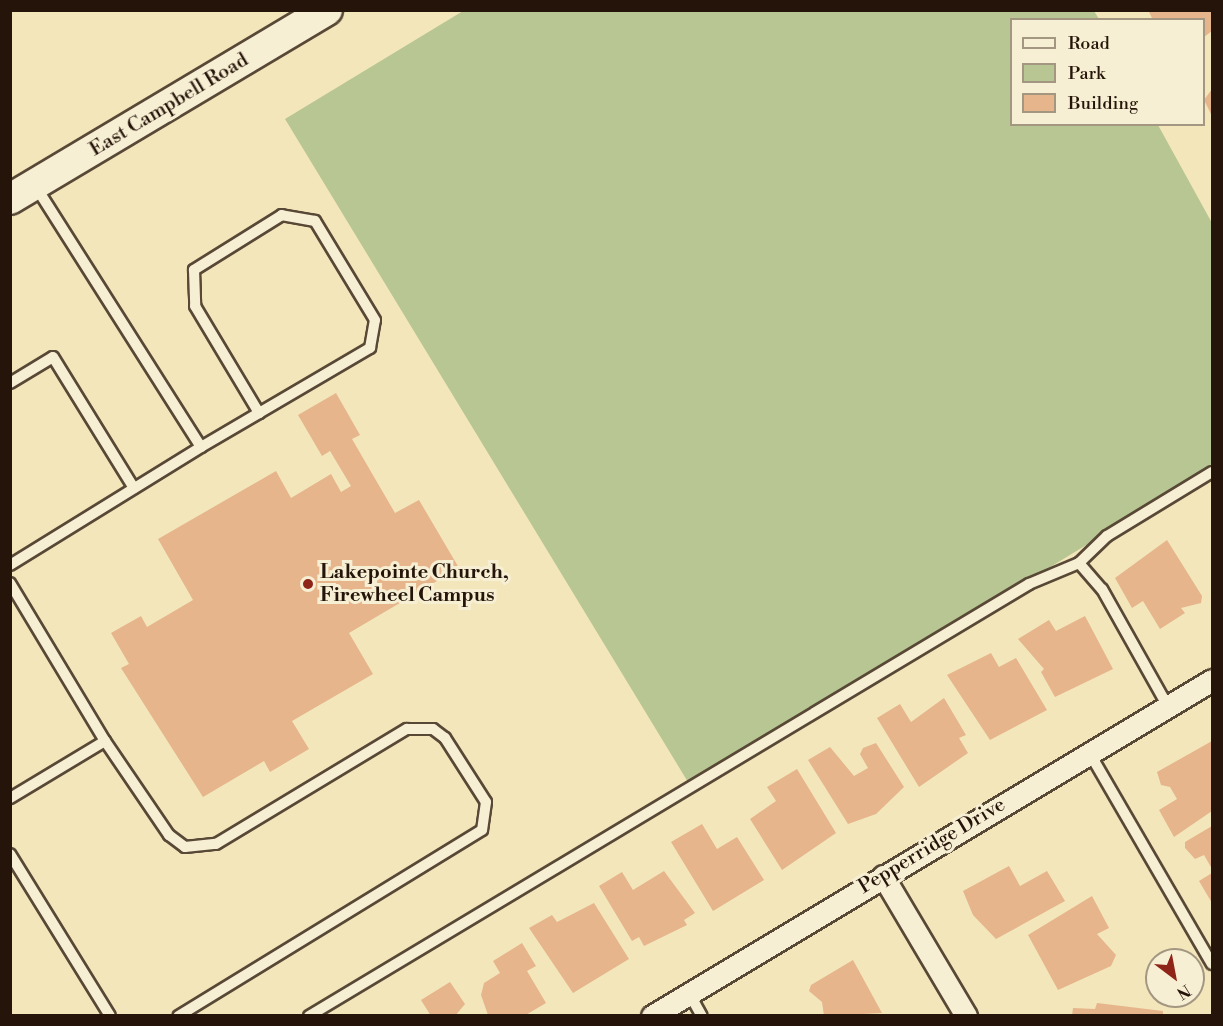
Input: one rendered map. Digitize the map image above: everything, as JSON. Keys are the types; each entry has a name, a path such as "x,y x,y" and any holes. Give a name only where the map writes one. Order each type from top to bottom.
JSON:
{"main road":[{"name":"East Campbell Road","path":"22,192 327,10"}],"street":[{"name":"Pepperridge Drive","path":"652,1016 1166,703 1212,680"},
{"path":"883,876 966,1016"}],"lane":[{"path":"22,192 201,447"},
{"path":"10,565 259,412 370,348 375,320 315,221 282,215 194,270 195,306 259,412"},
{"path":"10,383 53,357 134,488"},
{"path":"309,1016 1029,584 1079,563 1107,536 1212,472"},
{"path":"1079,563 1102,590 1166,703"},
{"path":"10,583 105,741 169,835 185,847 216,844 407,729 433,729 445,738 486,801 482,830 179,1016"},
{"path":"10,798 105,741"},
{"path":"1088,751 1212,964"},
{"path":"10,854 110,1016"},
{"path":"689,993 702,1016"}],"green space":[{"path":"463,11 1094,11 1098,18 1010,18 1010,126 1159,126 1212,223 1212,468 691,787 285,119"}],"building":[{"path":"1148,10 1212,10 1212,31 1205,36 1205,18 1152,18"},
{"path":"1212,89 1212,116 1205,102"},
{"name":"Lakepointe Church, Firewheel Campus","path":"336,393 360,435 352,439 395,513 419,500 459,568 349,633 373,674 292,721 309,749 270,772 264,761 203,797 121,668 129,664 111,633 141,616 147,627 193,600 158,539 276,471 291,498 331,474 341,492 351,486 330,451 322,456 298,415"},
{"path":"1167,540 1202,596 1201,603 1181,608 1185,613 1160,629 1143,601 1132,608 1115,578"},
{"path":"1085,616 1113,669 1055,697 1041,672 1044,669 1018,639 1049,620 1056,631"},
{"path":"991,653 999,667 1016,658 1047,710 990,740 947,675"},
{"path":"944,698 966,735 959,738 968,753 919,787 877,718 900,704 911,722"},
{"path":"1212,741 1212,811 1174,837 1159,810 1177,799 1170,787 1161,785 1157,772"},
{"path":"876,743 904,787 876,814 848,824 808,760 830,747 854,776 868,768 860,754 863,748"},
{"path":"797,769 836,833 782,870 750,819 776,801 767,787"},
{"path":"702,824 717,849 737,837 764,880 713,911 671,842"},
{"path":"1212,826 1212,869 1204,855 1195,859 1185,848 1185,842"},
{"path":"1009,866 1020,886 1047,871 1065,901 996,939 973,915 963,891"},
{"path":"664,871 695,913 684,920 687,925 644,946 639,937 632,941 599,886 622,872 633,890"},
{"path":"1212,873 1212,903 1199,881"},
{"path":"1092,896 1109,928 1097,934 1116,955 1111,966 1058,990 1028,935"},
{"path":"594,903 629,959 573,993 529,928 552,915 557,922"},
{"path":"522,943 536,966 527,971 546,1003 524,1016 488,1015 481,995 484,983 500,973 493,961"},
{"path":"853,960 882,1013 824,1016 822,1002 809,991 811,985"},
{"path":"450,982 465,1004 455,1016 431,1016 421,1000"},
{"path":"1097,1003 1163,1011 1163,1016 1072,1016 1073,1008 1095,1009"}],"place":[{"name":"Lakepointe Church, Firewheel Campus","path":"308,584"}]}
